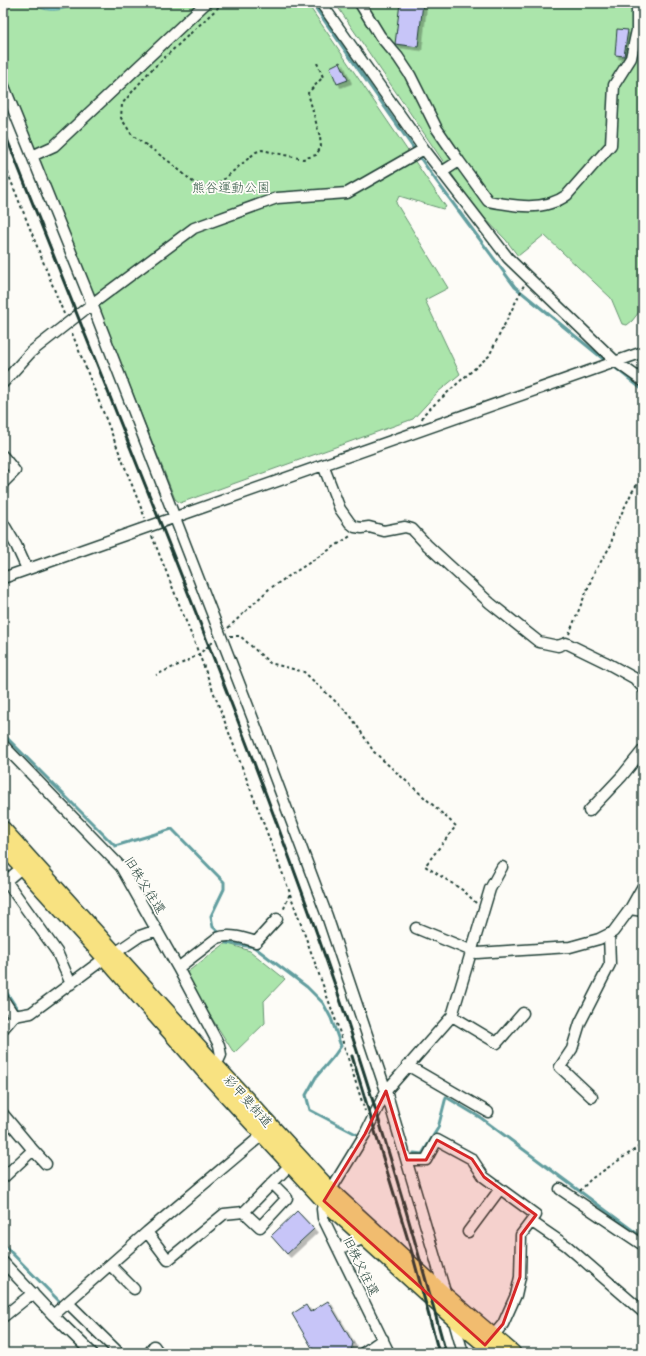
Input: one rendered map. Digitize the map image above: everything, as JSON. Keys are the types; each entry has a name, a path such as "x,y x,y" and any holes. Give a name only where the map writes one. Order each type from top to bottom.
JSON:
{"highway":[{"name":"彩甲斐街道","path":"3,829 27,863 110,956 262,1135 290,1165 446,1296 491,1344"},
{"name":"彩甲斐街道","path":"3,846 27,863"},
{"name":"彩甲斐街道","path":"110,956 216,1066 365,1238 453,1318 491,1344 513,1353"}],"street":[{"path":"32,156 54,146 206,3"},
{"path":"321,3 423,149 508,258 615,362 643,381"},
{"path":"364,3 361,5 380,36 398,57 410,75 437,129 459,161 488,201 511,206 542,206 559,201 567,195 611,145 614,86 631,58 637,30 637,3"},
{"path":"3,84 92,304 253,719 327,916 386,1091 463,1353"},
{"path":"3,383 31,352 92,304 194,228 277,198 347,193 423,149"},
{"path":"442,172 459,161"},
{"path":"3,578 643,352"},
{"path":"3,456 15,471 3,482"},
{"path":"323,465 340,509 350,523 355,527 369,527 384,531 404,527 412,529 427,546 490,603 539,642 558,646 566,643 634,678 643,688"},
{"path":"3,523 16,545 27,570"},
{"name":"旧秩父往還","path":"3,745 121,867 178,968 219,1045 220,1055 216,1066"},
{"path":"589,811 622,776 643,750"},
{"path":"27,863 6,881 57,952 70,984"},
{"path":"328,1196 369,1126 386,1091 452,1016 490,889 502,867"},
{"path":"416,928 477,953 570,947 599,939 614,932 630,909 643,886"},
{"path":"630,909 643,911"},
{"path":"178,968 222,935 256,942 277,919"},
{"path":"3,1028 14,1016 31,1013 140,936 157,930"},
{"path":"592,1097 560,1067 572,1049 580,1022 610,964 609,934"},
{"path":"3,999 14,1016"},
{"path":"452,1016 497,1044 523,1013"},
{"path":"407,1066 488,1112"},
{"path":"3,1114 46,1164"},
{"path":"54,1315 147,1232 262,1135"},
{"path":"407,1160 426,1160 437,1140 472,1159 484,1176 536,1215 522,1235 520,1277 516,1295 503,1324 491,1344"},
{"path":"3,1178 33,1150"},
{"path":"147,1232 168,1260 224,1214 244,1212 290,1165"},
{"path":"244,1212 260,1227 287,1198 272,1183"},
{"path":"468,1232 500,1188"},
{"path":"560,1189 643,1245"},
{"name":"旧秩父往還","path":"328,1196 322,1209 323,1218 389,1353"},
{"path":"532,1222 567,1246 643,1312"},
{"path":"339,1249 365,1238"},
{"path":"3,1262 92,1353"},
{"path":"110,1265 134,1289"},
{"path":"3,1317 33,1293"},
{"path":"68,1303 119,1353"},
{"path":"363,1353 383,1339"},
{"path":"149,1353 154,1346 159,1353"}],"path":[{"path":"223,3 149,72 122,104 121,118 132,135 171,163 193,182 208,188 224,179 256,152 262,150 303,159 316,154 321,146 320,137 308,93 323,77 316,63"},
{"path":"3,161 199,654 290,893 337,1024 369,1126"},
{"path":"417,432 424,414 489,356 528,278"},
{"path":"566,643 594,573 611,545 614,529 632,492 643,476"},
{"path":"156,675 199,654 221,636 269,589 352,536 355,527"},
{"path":"221,636 240,636 270,663 304,672 350,715 374,752 456,826 425,866 464,891 484,911"},
{"path":"277,919 283,911 290,893"},
{"path":"584,1186 591,1179 643,1144"}],"highlighted area":[{"path":"386,1091 407,1160 426,1160 437,1140 472,1159 484,1177 536,1215 521,1235 520,1277 503,1324 485,1345 324,1201 365,1134"}],"green space":[{"name":"熊谷運動公園","path":"3,3 307,3 446,207 443,209 399,196 396,203 448,288 425,300 460,374 438,392 413,419 180,503 175,499 3,68"},
{"path":"335,3 643,3 643,307 632,321 627,325 622,324 611,298 544,235 518,256 506,240 475,208"},
{"path":"226,943 250,951 285,979 264,1001 265,1023 234,1053 206,1009 186,973"}],"water":[{"path":"33,3 79,3 68,8 49,10 38,7"}],"building":[{"path":"400,3 423,3 418,47 395,44"},
{"path":"617,29 628,30 624,56 615,55"},
{"path":"340,62 348,80 337,84 330,67"},
{"path":"297,1211 314,1229 287,1254 271,1236"},
{"path":"328,1301 353,1343 351,1351 347,1353 315,1353 292,1314 306,1305 310,1312"}],"waterway":[{"path":"312,3 435,179 515,287 607,362"},
{"path":"612,365 643,390"},
{"path":"3,734 115,846 172,829 224,882 224,889 211,916 213,927 222,935 226,943 254,947 307,987 323,1003 331,1018 341,1046 316,1077 306,1095 310,1110 356,1134"},
{"path":"3,987 18,1010 17,1013"},
{"path":"414,1153 422,1154 438,1128 446,1097 481,1118 643,1238"},
{"path":"3,1244 62,1304"}],"railway":[{"path":"3,129 214,659 260,777 303,895 345,1014 372,1098 446,1353"},
{"path":"352,1056 412,1253 439,1353"}]}
